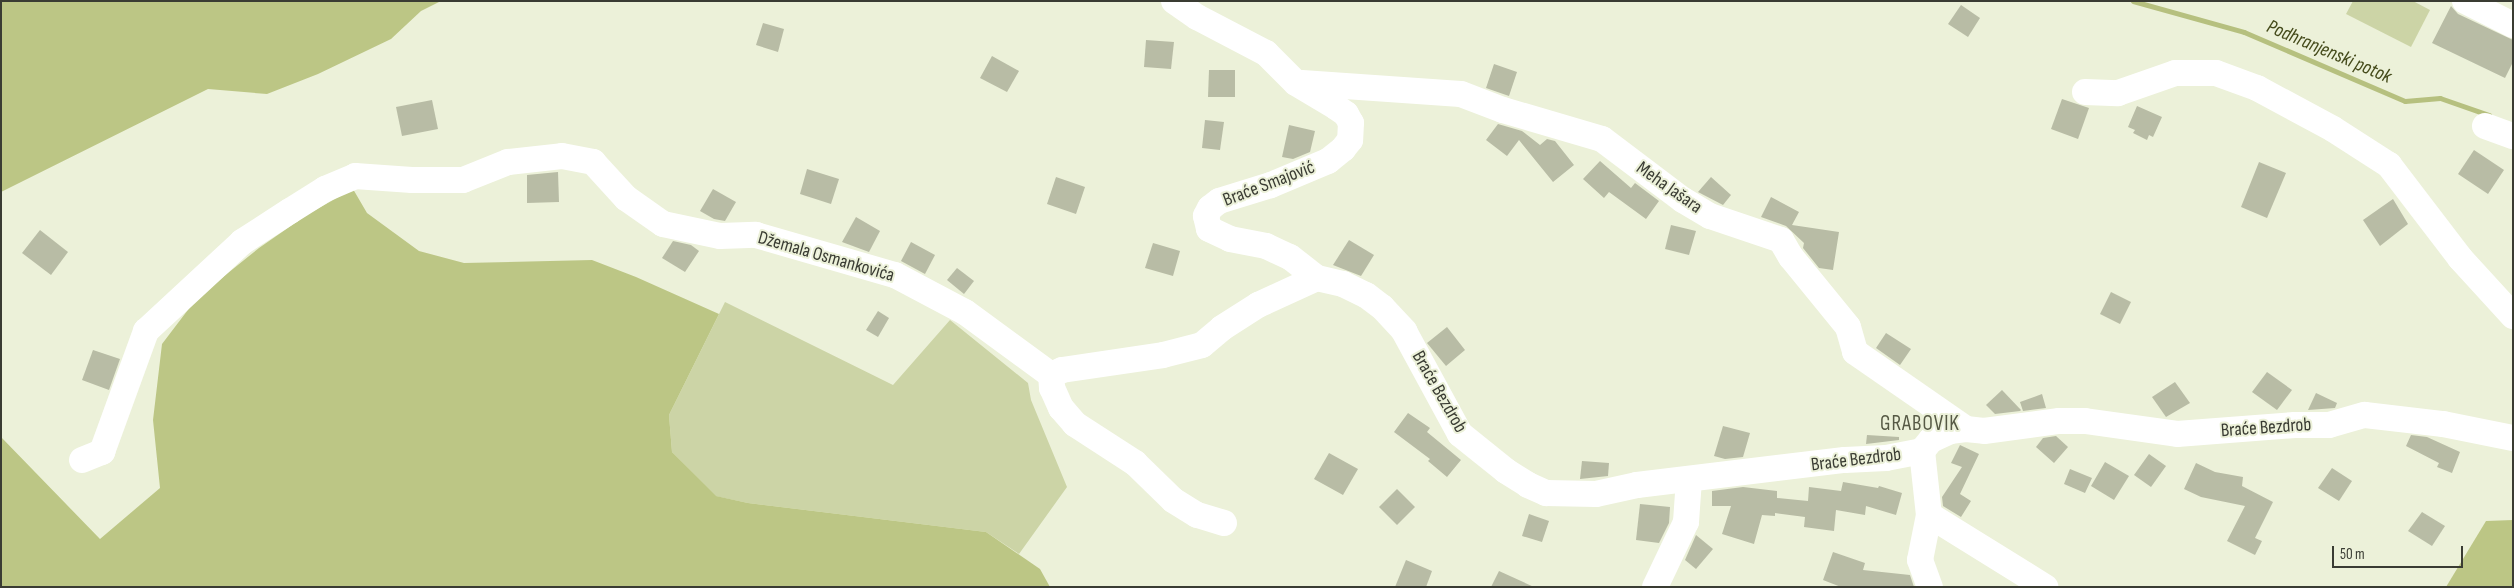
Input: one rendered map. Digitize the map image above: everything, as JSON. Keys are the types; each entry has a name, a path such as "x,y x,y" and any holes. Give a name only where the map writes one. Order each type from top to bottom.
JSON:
{"street":[{"name":"Braće Smajović","path":"1174,1 1210,24 1266,53 1296,83 1346,114 1350,123 1350,140 1328,161 1310,170 1219,202 1210,208 1206,216 1206,223 1215,234 1266,246 1290,257 1317,278"},
{"path":"2465,1 2513,25"},
{"path":"2085,92 2118,93 2175,73 2216,73 2257,88 2333,128 2389,165 2460,258 2513,316"},
{"name":"Meha Jašara","path":"1296,83 1461,94 1503,110 1602,139 1683,200 1710,216 1781,240 1792,257 1848,327 1855,352 1966,429"},
{"path":"2485,126 2513,136"},
{"name":"Džemala Osmankovića","path":"82,460 102,452 146,331 242,242 266,226 325,189 356,176 412,180 463,180 508,162 562,156 593,162 626,198 663,224 720,236 756,234 894,275 965,312 1051,375"},
{"path":"1224,523 1197,515 1173,500 1135,463 1075,424 1061,408 1052,388 1051,375 1062,370 1163,355 1202,344 1222,328 1258,305 1317,278"},
{"name":"Braće Bezdrob","path":"1317,278 1343,284 1366,295 1382,307 1404,331 1444,408 1460,434 1506,471 1528,485 1546,493 1574,495 1845,460 1886,458 1922,451 1931,440 1950,431 1966,429 1984,431 2059,421 2085,421 2177,434 2295,425 2329,425 2365,416 2443,424 2513,438"},
{"path":"1922,451 1929,516 1920,560 1930,587"},
{"path":"1655,587 1686,522 1689,479"},
{"path":"1929,516 2045,587"}],"green space":[{"path":"1,1 441,1 421,11 391,39 318,74 267,94 208,89 1,192"},
{"path":"2353,1 2413,1 2430,10 2411,47 2346,14"},
{"path":"353,189 367,213 419,251 464,263 592,260 636,277 719,314 669,415 672,452 716,496 748,503 986,532 1040,569 1050,587 1,587 1,437 100,539 160,488 153,420 162,344 197,298 259,248 308,214"},
{"path":"725,302 893,385 950,320 1028,383 1031,400 1067,487 1019,554 986,532 748,503 715,496 672,452 669,415"},
{"path":"2513,520 2513,587 2446,587 2486,521"}],"building":[{"path":"1961,5 1980,18 1968,37 1948,24"},
{"path":"2451,6 2458,14 2513,40 2513,62 2505,78 2432,43"},
{"path":"763,23 784,29 778,52 756,45"},
{"path":"1146,40 1174,42 1171,69 1144,67"},
{"path":"992,56 1019,71 1007,92 980,78"},
{"path":"1494,64 1517,72 1509,96 1486,88"},
{"path":"1209,70 1235,70 1235,97 1208,97"},
{"path":"2062,99 2089,108 2078,139 2051,129"},
{"path":"432,100 438,129 402,136 396,107"},
{"path":"2137,106 2162,117 2153,137 2149,135 2147,140 2133,133 2135,130 2128,127"},
{"path":"1205,120 1224,122 1220,150 1202,148"},
{"path":"1498,124 1522,131 1540,145 1547,139 1555,141 1574,165 1553,182 1519,140 1507,156 1486,140"},
{"path":"1289,125 1315,131 1310,152 1293,159 1282,157"},
{"path":"2474,150 2504,170 2488,194 2458,174"},
{"path":"1600,161 1631,188 1635,183 1659,201 1646,219 1609,192 1604,198 1583,179"},
{"path":"2259,162 2286,173 2267,218 2241,207"},
{"path":"807,169 839,179 831,204 800,194"},
{"path":"558,172 559,202 527,203 527,175"},
{"path":"1056,177 1085,187 1076,214 1047,204"},
{"path":"1711,177 1731,195 1723,205 1698,192"},
{"path":"713,189 736,202 725,221 714,219 700,211"},
{"path":"1771,197 1799,212 1792,225 1839,232 1833,270 1819,268 1803,248 1804,243 1786,226 1761,217"},
{"path":"2393,199 2408,224 2380,246 2363,220"},
{"path":"856,217 880,231 869,252 842,242"},
{"path":"1671,225 1696,231 1689,255 1665,249"},
{"path":"40,230 68,252 51,275 22,253"},
{"path":"1349,240 1374,255 1361,276 1333,265"},
{"path":"673,241 691,245 699,251 685,272 662,258"},
{"path":"911,242 935,255 925,274 901,261"},
{"path":"1153,243 1180,251 1173,276 1145,268"},
{"path":"957,268 974,281 964,294 947,280"},
{"path":"2111,292 2131,302 2120,324 2100,314"},
{"path":"878,311 889,318 878,337 866,330"},
{"path":"1447,327 1465,350 1446,366 1427,343"},
{"path":"1886,333 1911,349 1900,365 1876,348"},
{"path":"93,350 120,359 109,390 82,380"},
{"path":"2267,372 2292,390 2277,410 2252,392"},
{"path":"2175,382 2190,403 2166,417 2152,397"},
{"path":"2002,390 2020,411 1995,414 1986,405"},
{"path":"2316,393 2337,403 2335,408 2308,410"},
{"path":"2042,394 2046,408 2023,411 2020,402"},
{"path":"1408,413 1430,428 1427,432 1461,460 1447,477 1428,461 1430,459 1394,432"},
{"path":"1723,426 1750,433 1743,457 1725,459 1714,456"},
{"path":"1867,435 1899,437 1899,440 1866,444"},
{"path":"2411,435 2427,437 2460,452 2452,473 2437,467 2439,463 2406,446"},
{"path":"2056,436 2068,447 2054,463 2036,447 2043,438"},
{"path":"1960,445 1979,454 1960,494 1971,501 1961,517 1943,506 1942,497 1962,467 1951,463"},
{"path":"1329,453 1358,469 1343,495 1314,479"},
{"path":"2149,454 2166,466 2151,487 2134,475"},
{"path":"1582,461 1609,463 1608,476 1580,479"},
{"path":"2105,462 2129,476 2114,500 2091,486"},
{"path":"2196,463 2215,472 2243,477 2242,486 2273,502 2255,538 2262,541 2255,555 2227,541 2245,506 2201,497 2184,489"},
{"path":"2332,468 2352,481 2339,501 2318,488"},
{"path":"2070,469 2092,478 2085,493 2064,484"},
{"path":"1843,482 1878,488 1879,486 1902,493 1896,515 1866,506 1865,515 1836,510 1834,531 1804,527 1805,517 1775,513 1775,516 1762,515 1754,544 1722,534 1731,506 1712,506 1712,491 1743,487 1777,491 1777,498 1808,501 1809,487 1841,491"},
{"path":"1397,489 1415,507 1397,525 1379,507"},
{"path":"1640,504 1670,507 1669,523 1659,543 1636,540"},
{"path":"2422,512 2445,526 2432,546 2408,531"},
{"path":"1529,514 1549,521 1542,542 1522,536"},
{"path":"1696,535 1713,549 1696,569 1685,560"},
{"path":"1833,552 1865,563 1863,570 1910,575 1914,587 1841,587 1823,580"},
{"path":"1406,560 1432,571 1426,587 1395,587"},
{"path":"1499,571 1534,587 1491,587"}],"waterway":[{"name":"Podhranjenski potok","path":"2133,1 2244,32 2405,101 2440,98 2489,115"}],"district":[{"name":"GRABOVIK","path":"1920,424"}]}
